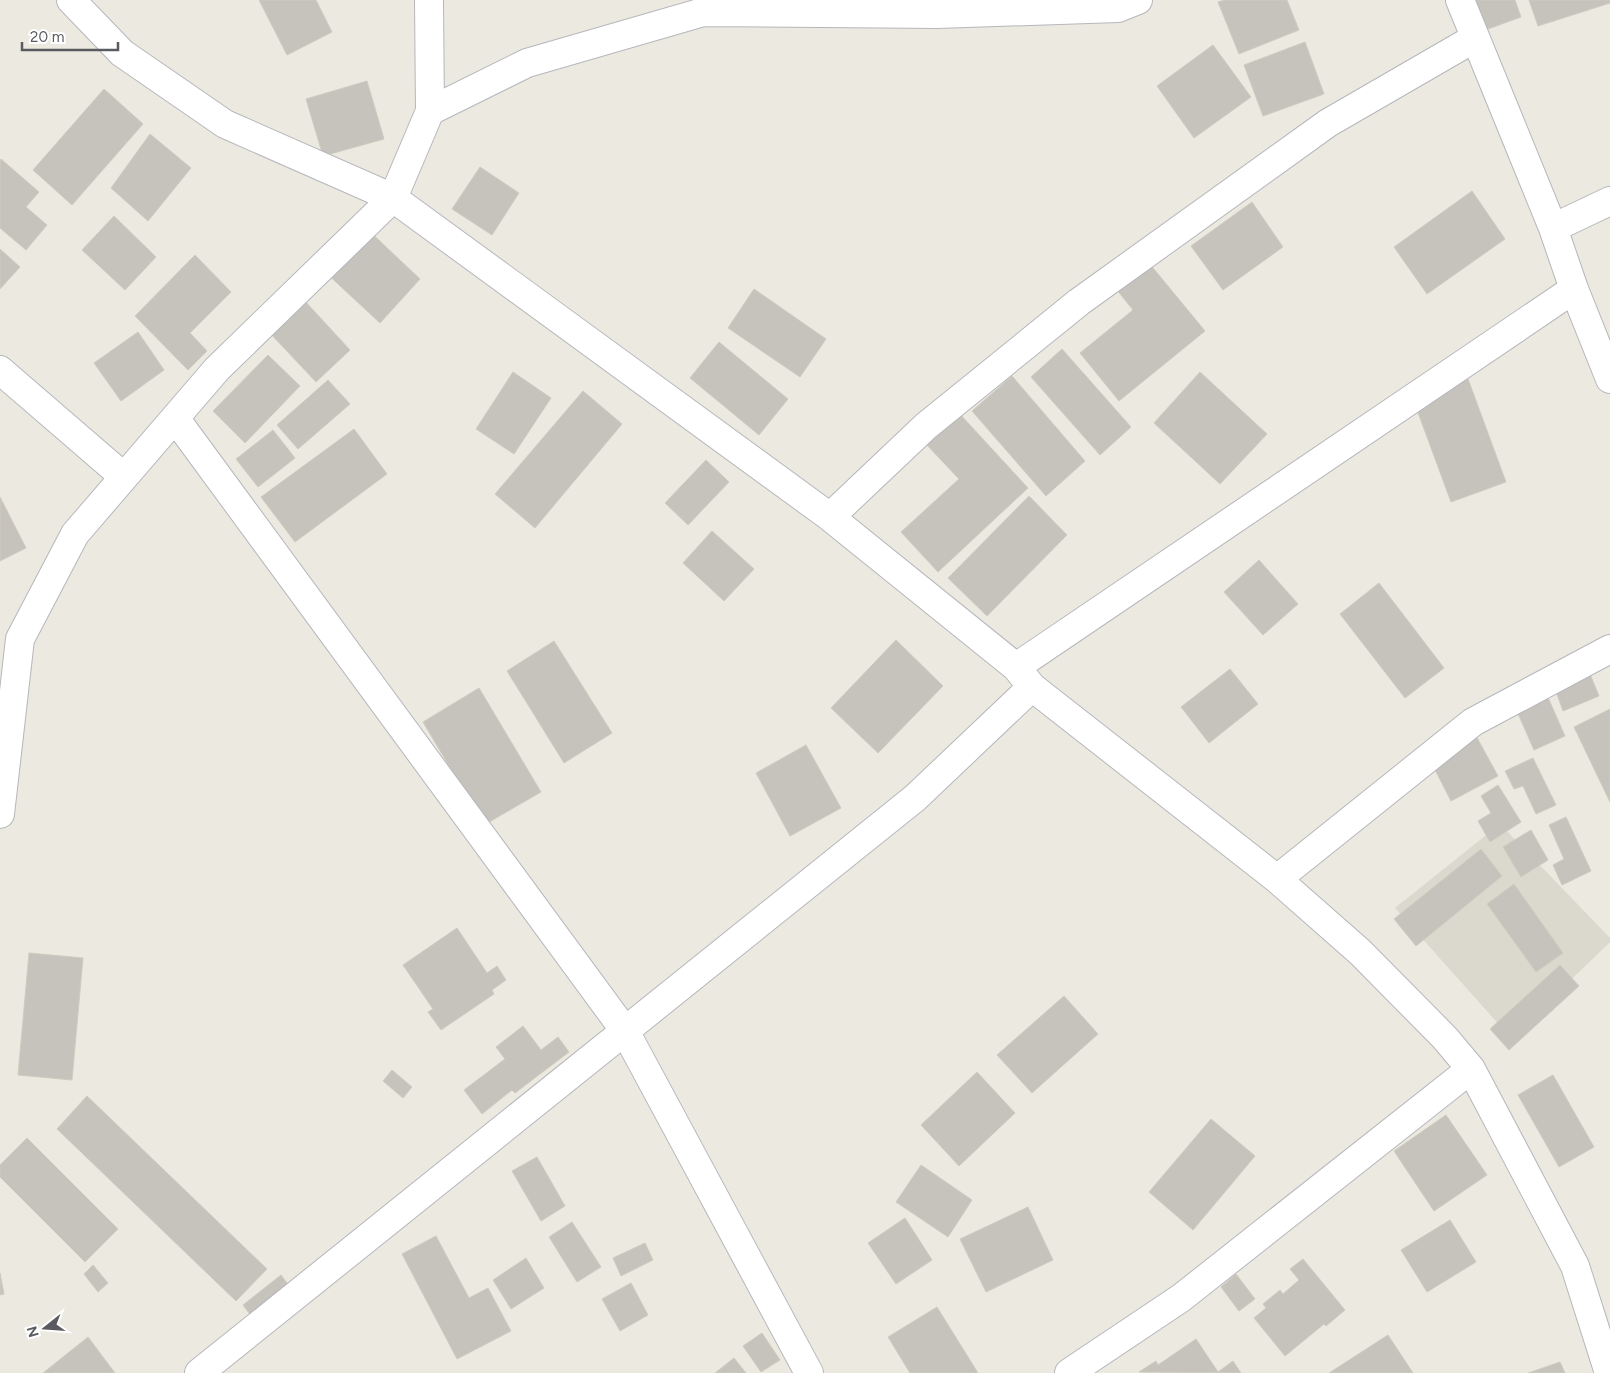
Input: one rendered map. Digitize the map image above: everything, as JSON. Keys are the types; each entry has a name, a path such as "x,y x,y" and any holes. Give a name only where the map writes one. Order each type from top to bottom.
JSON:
{"street":[{"path":"71,0 122,53 225,124 393,198 830,517 1024,677 1278,879 1360,952 1445,1038 1471,1069 1575,1266 1609,1373"},
{"path":"0,814 6,709 20,639 75,534 217,369 393,198 430,111 429,0"},
{"path":"430,111 527,63 703,12 947,14 1118,8 1138,0"},
{"path":"1460,0 1553,228 1574,288 1610,379"},
{"path":"830,517 926,426 1079,302 1328,123 1475,38"},
{"path":"1553,228 1610,201"},
{"path":"199,1373 915,798 1024,677 1574,288"},
{"path":"0,370 124,477"},
{"path":"174,418 625,1031 809,1373"},
{"path":"1278,879 1473,722 1610,649"},
{"path":"1069,1373 1181,1298 1471,1069"}],"shaded area":[{"path":"1500,824 1610,938 1610,942 1511,1038 1395,908"}],"building":[{"path":"259,0 316,0 332,32 287,55"},
{"path":"1225,0 1287,0 1299,30 1239,54 1218,2"},
{"path":"1466,0 1515,0 1521,17 1477,33"},
{"path":"1529,0 1610,0 1610,3 1538,26"},
{"path":"1305,42 1324,94 1263,116 1244,65"},
{"path":"1213,45 1251,97 1194,138 1157,86"},
{"path":"367,81 384,139 323,156 306,99"},
{"path":"104,89 143,124 72,205 33,170"},
{"path":"150,134 191,168 148,221 111,188"},
{"path":"1,159 39,192 26,207 47,225 26,250 0,228"},
{"path":"480,167 519,193 492,235 452,209"},
{"path":"1472,191 1505,239 1427,294 1394,247"},
{"path":"1252,202 1283,247 1223,290 1191,246"},
{"path":"114,216 156,257 125,290 82,250"},
{"path":"365,227 420,279 380,323 324,271"},
{"path":"0,249 20,267 0,289"},
{"path":"195,255 231,292 190,333 207,351 188,370 135,316"},
{"path":"1149,263 1205,331 1119,401 1080,353 1133,310 1117,290"},
{"path":"754,289 826,339 800,377 728,328"},
{"path":"303,299 350,350 316,382 268,331"},
{"path":"138,332 164,370 121,401 94,363"},
{"path":"719,342 788,399 759,435 690,378"},
{"path":"1062,349 1131,427 1100,455 1031,377"},
{"path":"268,355 300,386 245,443 213,411"},
{"path":"513,372 551,398 514,454 476,429"},
{"path":"1200,372 1267,434 1220,484 1154,423"},
{"path":"1012,376 1085,461 1046,496 972,411"},
{"path":"1468,379 1506,482 1451,502 1413,399"},
{"path":"328,380 350,404 298,449 277,425"},
{"path":"583,391 622,424 535,528 495,494"},
{"path":"958,412 1028,488 938,572 901,532 959,479 925,443"},
{"path":"354,429 387,474 295,542 261,497"},
{"path":"273,430 295,458 258,487 236,459"},
{"path":"706,460 729,482 688,525 665,503"},
{"path":"1029,496 1067,535 987,616 948,578"},
{"path":"0,497 26,548 0,561"},
{"path":"712,531 754,569 724,601 683,563"},
{"path":"1259,560 1298,604 1263,635 1224,592"},
{"path":"1379,583 1444,668 1405,698 1340,614"},
{"path":"896,640 943,686 878,753 831,708"},
{"path":"554,641 612,733 564,763 507,671"},
{"path":"1230,669 1258,704 1209,743 1181,707"},
{"path":"1588,669 1599,696 1563,711 1553,683"},
{"path":"479,688 541,792 484,825 423,722"},
{"path":"1546,693 1565,736 1534,750 1515,707"},
{"path":"1610,709 1610,802 1574,727"},
{"path":"1475,734 1498,776 1451,801 1429,758"},
{"path":"806,745 841,808 790,836 756,773"},
{"path":"1533,758 1556,805 1536,814 1523,786 1514,789 1505,771"},
{"path":"1498,785 1521,822 1490,842 1478,821 1491,813 1481,796"},
{"path":"1566,817 1591,871 1562,885 1553,865 1564,859 1549,825"},
{"path":"1531,830 1548,860 1521,877 1503,847"},
{"path":"1481,849 1502,876 1416,946 1394,919"},
{"path":"1514,884 1563,953 1536,972 1487,904"},
{"path":"457,928 487,973 497,966 506,980 492,990 494,994 441,1030 428,1012 433,1009 403,965"},
{"path":"29,953 83,958 72,1080 18,1075"},
{"path":"1560,965 1579,986 1509,1050 1490,1029"},
{"path":"1064,996 1098,1034 1032,1093 997,1055"},
{"path":"523,1026 541,1050 558,1037 569,1052 515,1093 512,1090 482,1114 464,1090 505,1059 496,1047"},
{"path":"392,1070 412,1087 403,1098 383,1081"},
{"path":"977,1072 1015,1113 959,1166 921,1125"},
{"path":"1553,1075 1594,1147 1559,1167 1518,1095"},
{"path":"87,1096 267,1269 236,1301 57,1129"},
{"path":"1446,1115 1487,1175 1434,1211 1394,1151"},
{"path":"1211,1119 1255,1156 1193,1230 1149,1192"},
{"path":"27,1138 118,1229 85,1262 0,1177 0,1165"},
{"path":"537,1157 565,1206 541,1221 512,1171"},
{"path":"921,1165 972,1200 948,1237 896,1202"},
{"path":"1028,1207 1053,1260 986,1292 960,1239"},
{"path":"905,1218 932,1260 896,1284 868,1243"},
{"path":"1450,1220 1476,1262 1427,1292 1401,1250"},
{"path":"572,1222 601,1267 577,1282 549,1237"},
{"path":"436,1236 469,1298 488,1288 511,1331 457,1359 402,1254"},
{"path":"645,1243 653,1260 621,1276 613,1258"},
{"path":"526,1258 544,1288 511,1309 493,1280"},
{"path":"1303,1259 1345,1310 1326,1326 1324,1324 1285,1356 1254,1318 1266,1308 1263,1304 1280,1290 1283,1294 1299,1280 1290,1269"},
{"path":"93,1265 108,1283 98,1292 84,1274"},
{"path":"0,1273 4,1294 0,1295"},
{"path":"1236,1274 1255,1299 1239,1311 1221,1287"},
{"path":"281,1275 290,1287 252,1317 243,1305"},
{"path":"631,1283 648,1315 620,1331 602,1299"},
{"path":"937,1307 978,1373 910,1373 888,1337"},
{"path":"762,1333 780,1360 761,1372 743,1346"},
{"path":"1388,1335 1413,1373 1329,1373"},
{"path":"88,1337 115,1373 43,1373"},
{"path":"1196,1339 1218,1372 1233,1361 1241,1373 1139,1372 1156,1361 1158,1365"},
{"path":"734,1358 746,1373 715,1373"},
{"path":"1560,1362 1565,1373 1528,1373"}]}
